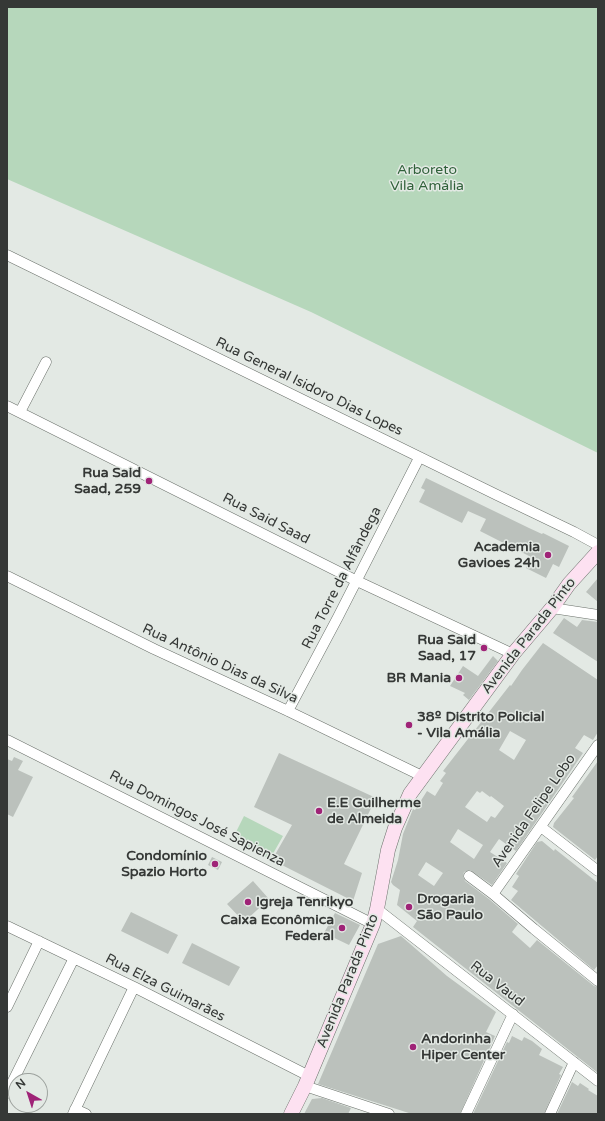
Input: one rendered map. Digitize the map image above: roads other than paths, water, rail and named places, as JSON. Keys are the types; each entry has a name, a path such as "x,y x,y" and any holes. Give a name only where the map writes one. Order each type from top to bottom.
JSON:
{"main road":[{"name":"Avenida Parada Pinto","path":"291,1114 307,1081 373,924 378,909 388,850 395,828 410,794 513,654 552,608 569,584 598,552"}],"street":[{"name":"Rua General Isidoro Dias Lopes","path":"7,255 598,545"},
{"path":"20,412 46,362"},
{"name":"Rua Said Saad","path":"7,406 357,581 513,654"},
{"name":"Rua Torre da Alfândega","path":"288,711 420,458"},
{"name":"Rua Antônio Dias da Silva","path":"7,576 422,776"},
{"path":"552,608 598,615"},
{"name":"Rua Domingos José Sapienza","path":"7,740 373,924"},
{"name":"Avenida Felipe Lobo","path":"493,894 598,745"},
{"path":"541,827 598,871"},
{"path":"469,876 598,981"},
{"name":"Rua Vaud","path":"378,909 598,1081"},
{"name":"Rua Elza Guimarães","path":"7,926 134,988 307,1081 389,1114"},
{"path":"7,1007 39,941"},
{"path":"7,1093 74,958"},
{"path":"86,1114 74,1111 134,988"},
{"path":"466,1114 513,1014"},
{"path":"550,1114 574,1062"}],"place":[{"name":"Rua Said Saad, 259","path":"149,481"},
{"name":"Academia Gavioes 24h","path":"548,555"},
{"name":"Rua Said Saad, 17","path":"484,648"},
{"name":"BR Mania","path":"459,678"},
{"name":"38º Distrito Policial - Vila Amália","path":"409,725"},
{"name":"E.E Guilherme de Almeida","path":"319,811"},
{"name":"Condomínio Spazio Horto","path":"215,864"},
{"name":"Igreja Tenrikyo","path":"248,902"},
{"name":"Drogaria São Paulo","path":"409,907"},
{"name":"Caixa Econômica Federal","path":"342,928"},
{"name":"Andorinha Hiper Center","path":"413,1047"}],"park label":[{"name":"Arboreto Vila Amália","path":"427,178"}]}
